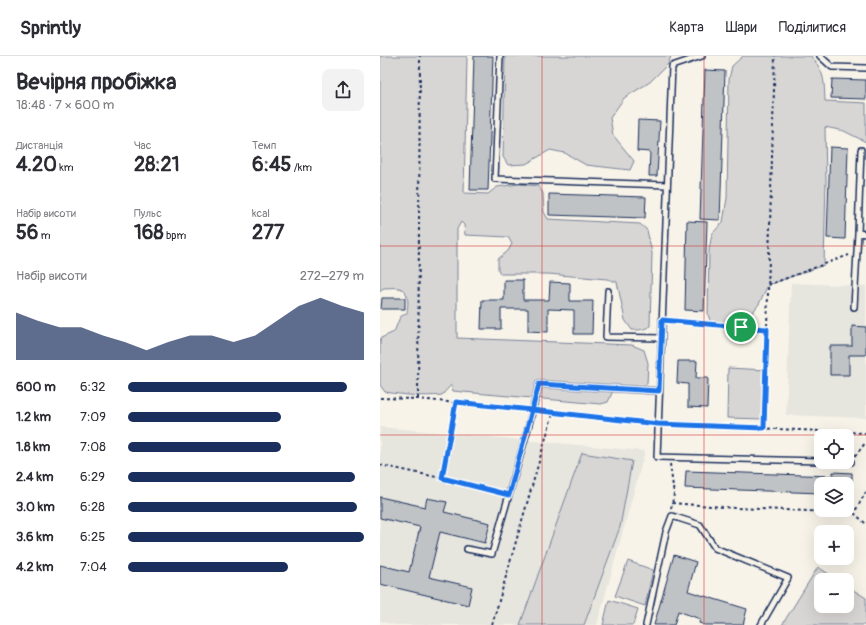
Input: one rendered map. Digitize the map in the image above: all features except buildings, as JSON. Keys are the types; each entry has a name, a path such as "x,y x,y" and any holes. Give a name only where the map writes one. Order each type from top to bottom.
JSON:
{"lane":[{"path":"500,56 495,179 667,185"},
{"path":"702,56 672,66 657,457 814,461"},
{"path":"820,56 832,67 866,68"},
{"path":"854,307 861,150"},
{"path":"858,234 866,234"},
{"path":"608,291 606,338 661,338"},
{"path":"467,549 492,554 539,384 659,391"},
{"path":"646,625 666,532 672,516 700,525 715,548 788,578 761,625"}],"path":[{"path":"418,399 420,56"},
{"path":"764,428 774,56"},
{"path":"768,285 857,252"},
{"path":"662,320 767,329"},
{"path":"380,398 456,402 658,424 866,433"},
{"path":"442,478 456,402"},
{"path":"492,625 553,413"},
{"path":"854,456 866,442"},
{"path":"670,457 674,494 670,514 672,516"},
{"path":"380,465 442,478 509,495"},
{"path":"866,492 854,513 866,524"},
{"path":"672,503 814,511"}],"shaded area":[{"path":"380,56 467,56 464,193 488,194 497,187 519,184 538,186 543,193 544,212 548,219 640,224 647,230 652,253 650,326 642,330 632,330 625,320 617,282 607,279 548,274 500,274 498,269 498,259 508,251 512,244 508,237 465,235 464,225 461,222 457,229 457,338 632,345 644,350 648,363 647,384 641,387 615,386 608,402 601,404 453,391 451,385 442,395 427,396 385,392 380,385 380,342 381,338 394,332 400,317 407,313 408,298 405,292 399,288 383,288 380,292"},
{"path":"505,56 671,56 668,64 650,82 624,98 610,118 613,135 634,161 630,170 586,165 565,153 550,150 526,164 508,165 503,157"},
{"path":"743,56 811,56 819,67 823,77 825,101 866,103 866,142 844,131 825,127 826,181 824,265 768,285 759,304 741,327 711,324 708,314 709,250 712,234 723,222 727,198 729,79 732,66"},
{"path":"791,283 866,286 866,418 786,415"},
{"path":"728,368 766,370 764,419 727,418"},
{"path":"380,427 645,451 597,625 394,625 380,621"},
{"path":"582,453 632,461 620,527 584,625 520,625"},
{"path":"628,561 653,570 645,606 615,596"},
{"path":"818,567 827,573 814,573"},
{"path":"814,573 814,613 854,613 854,590 866,598 866,625 782,625"},
{"path":"609,600 638,609 633,625 603,625"}],"route":[{"path":"741,327 662,320 659,391 539,384 532,410 456,402 442,478 509,495 532,410 658,424 764,428 767,329 741,327"}]}
